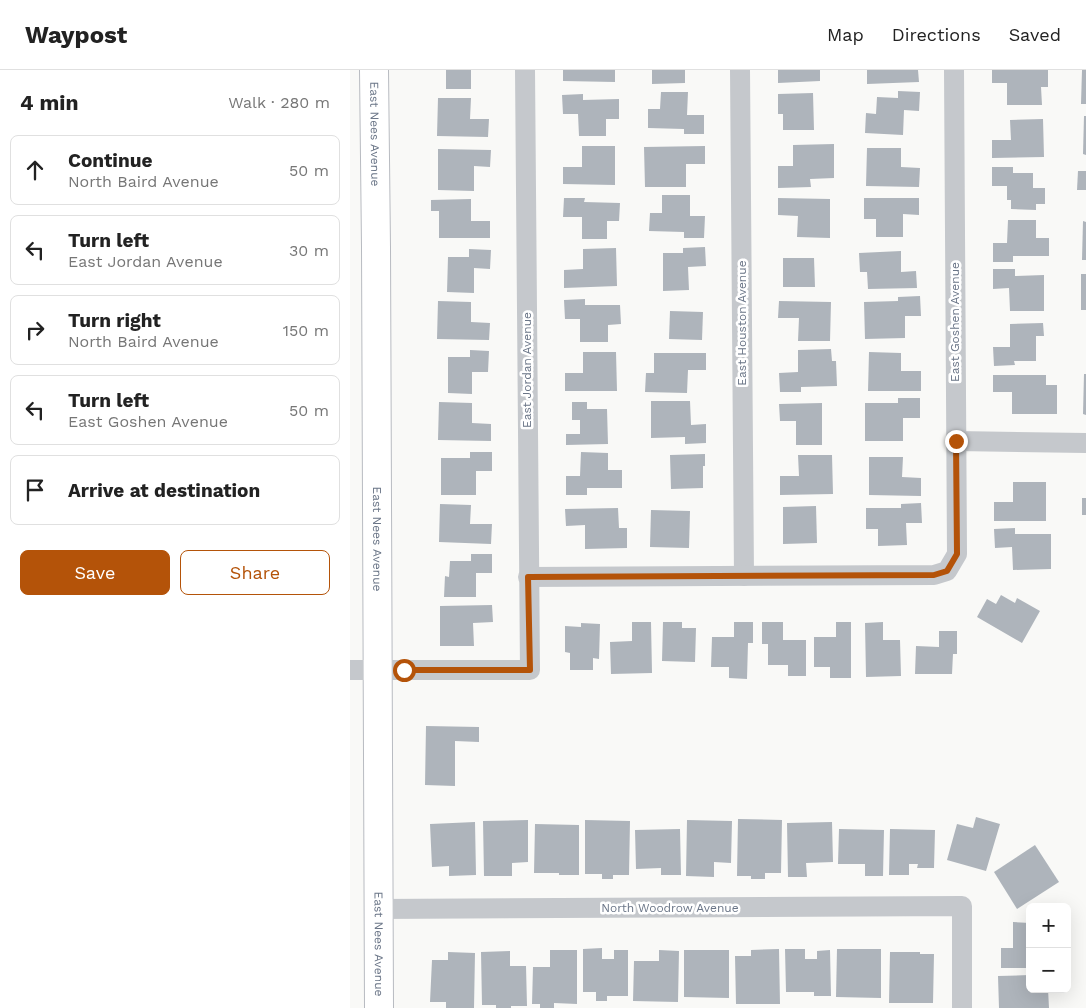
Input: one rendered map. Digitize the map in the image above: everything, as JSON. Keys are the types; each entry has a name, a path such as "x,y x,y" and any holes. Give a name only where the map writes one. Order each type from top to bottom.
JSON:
{"main road":[{"path":"356,70 357,163 376,247"},
{"name":"East Nees Avenue","path":"374,70 379,1008"}],"street":[{"name":"East Jordan Avenue","path":"377,670 530,670 525,70"},
{"name":"East Houston Avenue","path":"740,70 744,576"},
{"name":"East Goshen Avenue","path":"744,576 934,575 947,571 957,554 954,70"},
{"path":"956,441 1086,443"},
{"path":"528,577 744,576"},
{"path":"350,670 377,670"},
{"name":"North Woodrow Avenue","path":"378,909 962,906 962,1008"}],"building":[{"path":"446,70 471,70 471,89 446,89"},
{"path":"563,70 615,70 615,82 563,81"},
{"path":"652,70 685,70 685,83 652,84"},
{"path":"778,70 820,70 820,81 778,83"},
{"path":"867,70 918,70 919,82 867,84"},
{"path":"992,70 1048,70 1048,87 1041,87 1042,105 1007,105 1007,83 992,83"},
{"path":"1082,70 1086,70 1086,104 1081,104"},
{"path":"898,91 920,92 919,111 904,110 903,135 865,133 866,113 876,114 877,97 898,98"},
{"path":"661,92 688,92 687,115 704,115 704,134 684,134 684,129 648,128 648,109 660,109"},
{"path":"813,93 814,130 783,130 783,114 778,114 778,94"},
{"path":"583,94 583,100 619,99 619,119 606,119 606,136 579,136 578,114 563,114 562,95"},
{"path":"438,98 471,98 470,119 489,119 488,137 437,136"},
{"path":"1084,116 1086,116 1086,155 1083,154"},
{"path":"1043,119 1044,157 992,158 992,140 1011,140 1010,120"},
{"path":"834,144 834,178 810,179 811,187 778,188 778,166 793,166 793,145"},
{"path":"582,146 615,146 615,185 563,184 563,167 582,167"},
{"path":"705,146 705,164 686,164 686,187 645,187 644,147"},
{"path":"867,148 901,148 901,167 920,168 919,187 866,186"},
{"path":"438,149 491,150 490,167 474,166 474,191 438,190"},
{"path":"992,167 1013,167 1013,173 1033,173 1033,188 1045,188 1045,204 1036,204 1036,210 1011,209 1011,200 1007,200 1007,186 992,186"},
{"path":"1078,171 1086,171 1086,190 1077,190"},
{"path":"662,195 690,195 690,216 705,216 704,238 684,238 684,232 649,231 650,213 662,213"},
{"path":"564,198 585,198 584,202 620,203 619,221 607,221 607,239 582,239 582,217 563,217"},
{"path":"778,198 830,199 830,238 797,237 798,216 778,215"},
{"path":"864,198 919,198 919,215 903,214 903,237 876,237 876,219 864,219"},
{"path":"471,199 471,221 490,221 490,238 439,238 439,211 431,211 431,200"},
{"path":"1008,220 1036,220 1036,238 1049,238 1049,256 1013,256 1013,262 993,262 993,243 1007,243"},
{"path":"1083,221 1086,222 1086,260 1082,260"},
{"path":"705,247 706,266 688,267 689,290 663,291 663,253 683,253 683,248"},
{"path":"616,248 617,286 564,288 564,270 583,269 583,249"},
{"path":"469,249 491,250 490,269 474,268 474,293 447,292 448,257 469,257"},
{"path":"901,251 901,272 916,271 917,288 868,289 867,272 860,272 859,253"},
{"path":"783,258 814,258 815,287 783,287"},
{"path":"993,269 1015,269 1015,276 1044,275 1044,311 1010,311 1009,288 993,289"},
{"path":"1081,274 1086,274 1086,310 1081,310"},
{"path":"920,296 921,316 905,316 905,338 865,339 864,302 898,301 898,297"},
{"path":"585,299 585,305 620,305 621,324 608,325 608,342 580,342 580,319 565,319 564,300"},
{"path":"438,301 471,302 471,322 490,323 489,340 437,339"},
{"path":"779,301 831,302 830,341 798,341 799,318 778,318"},
{"path":"670,311 703,312 702,340 669,339"},
{"path":"1043,323 1044,336 1036,336 1036,361 1014,361 1015,365 994,366 993,347 1010,347 1010,324"},
{"path":"831,349 832,361 836,361 837,386 801,387 801,392 780,392 779,373 798,372 798,350"},
{"path":"470,350 489,351 488,372 472,372 472,394 448,393 448,357 470,357"},
{"path":"583,352 616,352 617,391 565,391 565,373 583,373"},
{"path":"869,352 901,353 901,371 921,371 921,391 868,391"},
{"path":"654,353 706,353 706,370 688,370 687,393 645,392 646,373 654,373"},
{"path":"1084,374 1086,374 1086,415 1083,414"},
{"path":"993,375 1046,375 1046,385 1057,385 1057,414 1012,414 1012,392 993,392"},
{"path":"898,398 920,398 920,418 903,418 903,441 865,441 865,403 898,403"},
{"path":"651,401 690,401 691,425 706,424 706,443 685,444 685,437 651,438"},
{"path":"439,402 472,403 472,423 491,424 491,441 438,440"},
{"path":"572,402 587,402 587,409 607,409 608,444 566,445 566,434 580,434 580,420 572,420"},
{"path":"822,403 822,445 796,445 796,421 780,421 779,404"},
{"path":"470,452 492,452 492,471 476,471 476,495 441,495 441,458 470,458"},
{"path":"581,452 608,453 608,470 622,470 622,488 587,488 587,495 566,495 566,476 580,476"},
{"path":"705,454 703,488 671,489 670,455"},
{"path":"798,455 832,455 833,494 780,495 780,476 799,476"},
{"path":"869,457 903,457 902,477 921,478 921,496 869,495"},
{"path":"1013,482 1046,482 1046,521 994,521 994,502 1013,502"},
{"path":"1082,498 1086,498 1086,515 1082,515"},
{"path":"921,503 922,523 906,523 907,545 878,546 878,529 866,529 866,508 901,508 901,504"},
{"path":"440,504 471,505 470,524 492,524 491,544 439,542"},
{"path":"816,506 817,543 783,544 783,507"},
{"path":"618,508 619,528 627,528 627,548 585,549 585,525 566,526 565,509"},
{"path":"651,510 690,511 689,548 650,547"},
{"path":"1015,528 1015,534 1051,534 1051,569 1013,570 1012,547 995,548 994,529"},
{"path":"471,554 492,554 492,573 476,573 476,597 444,597 445,576 449,577 450,561 471,561"},
{"path":"1001,595 1015,603 1017,598 1040,611 1022,643 977,617 987,599 996,604"},
{"path":"492,605 493,622 473,623 474,646 440,646 440,606"},
{"path":"632,622 651,622 652,673 611,674 610,642 632,641"},
{"path":"663,622 682,622 682,628 696,628 695,662 662,661"},
{"path":"734,622 753,622 753,643 748,643 747,679 729,678 729,667 711,667 712,637 734,637"},
{"path":"762,622 783,622 783,640 806,640 806,676 788,676 788,665 768,665 768,644 762,644"},
{"path":"836,622 851,622 851,678 830,678 830,667 814,667 814,637 836,637"},
{"path":"883,622 883,640 900,640 901,676 866,677 865,623"},
{"path":"581,623 600,624 599,659 593,658 593,670 570,670 570,653 565,652 565,626 581,627"},
{"path":"939,631 957,631 957,654 953,654 952,674 915,674 916,646 939,647"},
{"path":"426,726 479,727 479,742 455,741 455,786 425,785"},
{"path":"976,817 1000,824 986,871 947,860 957,824 973,828"},
{"path":"738,819 782,820 781,873 765,873 765,879 737,876"},
{"path":"528,820 528,862 512,863 512,876 484,876 483,821"},
{"path":"585,820 630,821 629,875 613,875 613,879 602,879 602,874 585,874"},
{"path":"687,820 732,821 731,863 714,862 714,877 686,876"},
{"path":"475,822 476,875 449,876 449,866 432,867 430,824"},
{"path":"832,822 833,862 806,863 807,877 788,877 787,823"},
{"path":"535,824 579,825 579,875 534,873"},
{"path":"680,829 681,875 661,875 661,868 636,869 635,830"},
{"path":"839,829 884,830 883,876 865,876 865,864 838,864"},
{"path":"890,829 935,830 934,868 917,868 918,864 909,864 909,875 889,875"},
{"path":"1035,845 1059,882 1017,909 994,872"},
{"path":"1013,922 1026,923 1026,968 1001,968 1001,948 1013,948"},
{"path":"602,948 602,959 614,959 614,950 628,950 628,996 607,996 607,1001 596,1001 596,992 583,992 583,949"},
{"path":"779,949 780,1004 736,1004 735,956 751,956 751,950"},
{"path":"785,949 805,949 805,959 817,959 817,951 830,950 831,996 814,996 814,992 786,992"},
{"path":"837,949 881,949 881,998 836,997"},
{"path":"550,950 577,950 577,1004 554,1003 554,1008 540,1008 540,1004 532,1004 533,967 550,967"},
{"path":"659,950 679,951 678,1002 633,1001 634,961 659,961"},
{"path":"684,950 729,950 729,998 684,997"},
{"path":"510,951 510,966 526,966 527,1006 496,1008 496,1005 482,1005 481,952"},
{"path":"448,952 475,953 474,1008 446,1008 446,1002 430,1002 432,960 448,960"},
{"path":"890,952 934,954 933,1003 889,1003"},
{"path":"1026,975 1026,993 1048,993 1049,1008 999,1008 998,976"}],"route":[{"path":"404,670 530,670 528,577 934,575 947,571 957,554 956,441"}]}
